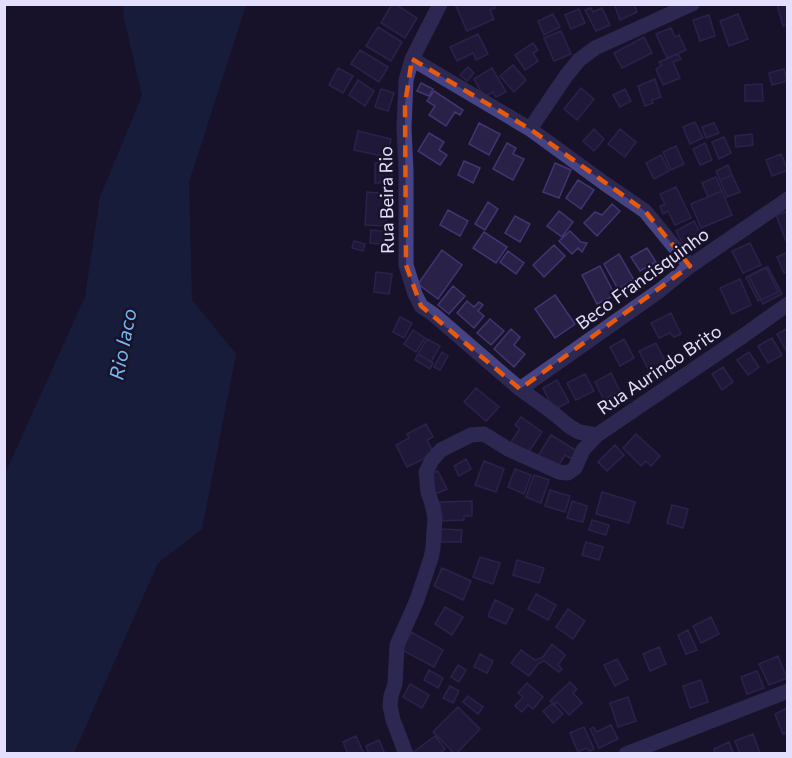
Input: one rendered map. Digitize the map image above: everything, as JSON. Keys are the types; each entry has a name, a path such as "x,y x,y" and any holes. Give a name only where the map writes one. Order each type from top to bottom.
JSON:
{"street":[{"name":"Rua Beira Rio","path":"440,4 412,59 406,80 404,128 406,265 421,306 434,314 520,389"},
{"path":"530,129 579,60 602,44 692,4"},
{"path":"412,59 530,129 645,211 690,266"},
{"name":"Beco Francisquinho","path":"520,389 659,291 690,266 788,199"},
{"name":"Rua Aurindo Brito","path":"520,389 579,432 597,435 788,304"},
{"path":"406,753 393,720 390,705 395,684 397,645 417,600 433,548 435,517 428,492 426,472 432,460 441,450 471,435 484,434 518,454 559,472 568,472 575,468 583,450 597,435"},
{"path":"626,753 788,691"}],"highlighted area":[{"path":"412,59 530,129 645,211 690,266 520,389 421,306 406,265 405,104"}],"water":[{"name":"Rio Iaco","path":"124,5 246,5 189,182 192,300 236,354 202,529 158,563 74,753 5,753 5,474 85,297 100,197 142,96 123,13"}],"building":[{"path":"392,4 417,18 405,38 381,23"},
{"path":"493,4 495,8 490,10 494,19 467,31 456,6"},
{"path":"614,4 634,4 637,12 620,20"},
{"path":"777,4 788,4 788,25 783,26"},
{"path":"591,8 593,12 602,8 610,25 596,31 585,10"},
{"path":"579,9 585,23 571,29 565,15"},
{"path":"553,14 560,27 544,35 538,21"},
{"path":"738,14 748,39 729,46 720,21"},
{"path":"709,15 715,36 700,41 693,20"},
{"path":"378,27 402,42 391,61 366,46"},
{"path":"671,28 675,37 679,35 686,50 667,58 656,34"},
{"path":"561,31 571,54 554,61 544,38"},
{"path":"478,34 488,54 476,60 473,53 457,61 450,47"},
{"path":"644,37 652,53 622,68 614,53"},
{"path":"533,43 538,50 533,53 538,61 525,70 515,55"},
{"path":"360,50 388,67 379,82 351,64"},
{"path":"678,54 681,59 673,62 680,78 663,85 656,69 661,66 659,62"},
{"path":"513,65 526,80 514,92 500,76"},
{"path":"468,67 474,73 467,81 460,75"},
{"path":"338,68 353,76 343,93 329,85"},
{"path":"492,68 506,92 496,97 493,92 484,97 474,79"},
{"path":"784,69 787,81 772,85 769,73"},
{"path":"655,79 661,97 645,106 638,86"},
{"path":"358,80 374,91 365,106 349,95"},
{"path":"421,83 433,89 429,96 417,91"},
{"path":"762,84 763,101 745,101 745,85"},
{"path":"581,88 594,99 577,120 564,109"},
{"path":"381,89 394,93 388,111 375,107"},
{"path":"625,89 631,101 620,107 613,95"},
{"path":"434,91 463,110 460,115 455,112 446,126 429,115 435,106 427,101"},
{"path":"695,122 703,138 690,144 683,127"},
{"path":"479,123 500,134 489,155 469,144"},
{"path":"714,123 719,133 706,138 702,127"},
{"path":"594,129 604,139 594,151 583,141"},
{"path":"620,129 636,142 625,157 608,144"},
{"path":"358,131 391,139 387,157 354,150"},
{"path":"429,133 444,142 439,150 447,155 440,165 418,151"},
{"path":"752,134 753,145 736,147 735,136"},
{"path":"724,137 731,153 719,159 712,142"},
{"path":"507,143 516,148 513,154 524,159 513,180 493,169"},
{"path":"705,143 712,160 700,165 693,149"},
{"path":"676,146 684,164 671,170 663,152"},
{"path":"781,154 788,170 772,176 766,160"},
{"path":"661,155 669,171 654,179 646,163"},
{"path":"464,161 480,168 473,183 458,175"},
{"path":"375,163 392,163 392,182 375,183"},
{"path":"555,163 571,170 559,198 543,192"},
{"path":"728,165 732,175 720,180 716,171"},
{"path":"732,175 740,192 727,197 720,180"},
{"path":"716,177 722,191 708,197 702,183"},
{"path":"578,180 594,190 581,209 566,198"},
{"path":"676,187 691,218 675,225 668,211 663,214 660,206 665,204 660,194"},
{"path":"722,191 732,215 701,228 691,204"},
{"path":"367,192 389,194 386,226 365,225"},
{"path":"488,202 498,209 485,230 475,224"},
{"path":"612,204 620,211 597,236 584,223 595,212 602,215"},
{"path":"448,210 468,221 460,236 440,225"},
{"path":"559,211 573,222 562,237 547,226"},
{"path":"788,211 788,240 786,241 776,215"},
{"path":"515,216 530,224 520,242 505,233"},
{"path":"694,221 703,238 685,248 676,231"},
{"path":"371,230 388,232 387,245 370,243"},
{"path":"570,231 581,242 587,243 582,252 578,248 572,254 559,241"},
{"path":"484,232 507,247 496,263 473,248"},
{"path":"354,241 365,244 363,251 352,248"},
{"path":"750,243 761,265 743,273 732,251"},
{"path":"554,245 565,256 544,277 533,265"},
{"path":"647,248 656,262 640,271 631,257"},
{"path":"442,250 462,265 438,299 418,284"},
{"path":"508,251 524,263 516,274 500,262"},
{"path":"788,252 788,272 784,273 777,257"},
{"path":"619,254 634,280 618,289 604,264"},
{"path":"600,266 615,295 597,304 582,275"},
{"path":"766,267 778,292 758,301 746,277"},
{"path":"768,267 782,294 763,304 749,276"},
{"path":"376,272 392,274 389,294 374,292"},
{"path":"740,279 751,305 732,314 720,288"},
{"path":"453,286 465,296 449,314 438,305"},
{"path":"555,295 575,324 555,338 535,309"},
{"path":"467,301 474,307 479,302 483,305 478,311 484,316 474,328 457,313"},
{"path":"671,313 681,334 674,337 670,333 659,338 651,323"},
{"path":"400,317 412,323 404,338 393,332"},
{"path":"490,319 504,331 491,345 477,333"},
{"path":"788,328 788,354 777,334"},
{"path":"511,329 520,337 514,345 525,354 514,367 494,349"},
{"path":"413,330 425,338 416,352 404,344"},
{"path":"772,338 782,355 768,363 758,346"},
{"path":"427,339 440,346 431,362 418,354"},
{"path":"624,339 634,358 620,366 610,347"},
{"path":"656,343 667,365 650,373 639,351"},
{"path":"442,352 448,356 440,370 434,367"},
{"path":"749,352 759,367 748,375 737,360"},
{"path":"418,354 433,363 430,369 415,360"},
{"path":"723,367 733,382 722,390 712,374"},
{"path":"611,373 620,391 604,400 595,382"},
{"path":"585,374 594,391 576,400 567,383"},
{"path":"557,380 569,402 554,410 543,388"},
{"path":"476,388 499,407 486,421 464,402"},
{"path":"521,417 542,432 528,453 511,442 520,429 515,425"},
{"path":"426,424 433,437 427,440 434,454 407,467 396,445 409,438 407,434"},
{"path":"636,434 660,456 651,466 646,461 641,466 623,448"},
{"path":"551,435 577,451 572,459 565,455 557,468 538,456"},
{"path":"615,445 624,455 607,471 598,462"},
{"path":"466,459 471,469 459,476 454,466"},
{"path":"484,461 504,469 496,492 475,485"},
{"path":"515,469 531,475 524,494 508,487"},
{"path":"438,471 447,489 435,494 426,476"},
{"path":"534,475 549,480 541,503 526,497"},
{"path":"550,490 570,496 565,512 545,506"},
{"path":"602,492 635,502 629,523 596,514"},
{"path":"472,501 472,516 464,516 464,520 440,521 440,502"},
{"path":"572,501 587,506 583,522 567,518"},
{"path":"672,505 688,509 683,528 667,523"},
{"path":"592,520 609,525 606,535 589,530"},
{"path":"441,529 462,530 461,542 441,542"},
{"path":"586,542 603,547 599,560 582,555"},
{"path":"480,557 500,563 493,584 473,577"},
{"path":"517,560 544,568 539,583 513,575"},
{"path":"442,568 471,581 463,600 434,586"},
{"path":"536,594 556,605 548,620 528,609"},
{"path":"495,600 513,609 506,624 488,616"},
{"path":"445,607 463,617 452,635 435,624"},
{"path":"568,609 585,621 573,639 556,627"},
{"path":"711,617 719,634 701,643 693,626"},
{"path":"688,630 697,650 686,654 678,635"},
{"path":"411,632 443,650 434,667 402,650"},
{"path":"552,644 565,655 558,665 562,669 559,672 544,661 538,664 529,676 511,663 521,650 535,660 543,657"},
{"path":"659,647 666,664 650,671 643,654"},
{"path":"480,654 493,661 487,673 474,667"},
{"path":"778,656 787,678 769,685 759,664"},
{"path":"617,659 628,679 615,686 604,665"},
{"path":"458,665 466,670 459,682 451,677"},
{"path":"429,670 443,678 438,688 424,680"},
{"path":"757,671 764,688 747,694 741,677"},
{"path":"701,680 708,702 690,708 683,686"},
{"path":"570,682 577,689 573,693 582,703 569,715 557,702 554,705 550,701"},
{"path":"527,683 543,697 533,709 528,705 522,712 515,706 523,697 518,693"},
{"path":"410,684 429,695 422,708 403,697"},
{"path":"450,686 459,691 453,703 443,698"},
{"path":"468,696 483,707 478,714 463,702"},
{"path":"628,697 636,721 618,727 610,703"},
{"path":"553,703 563,714 553,723 543,711"},
{"path":"458,707 480,729 456,754 450,754 452,751 433,732"},
{"path":"787,708 788,732 783,734 775,714"},
{"path":"611,725 618,739 599,748 590,729 594,727 596,732"},
{"path":"584,727 594,749 590,751 586,748 578,752 570,733"},
{"path":"753,734 760,753 740,754 735,741"},
{"path":"356,736 364,754 348,754 343,742"},
{"path":"435,736 445,749 439,754 411,754"},
{"path":"379,740 385,754 369,754 366,746"},
{"path":"729,742 734,754 715,754 714,749"}]}
